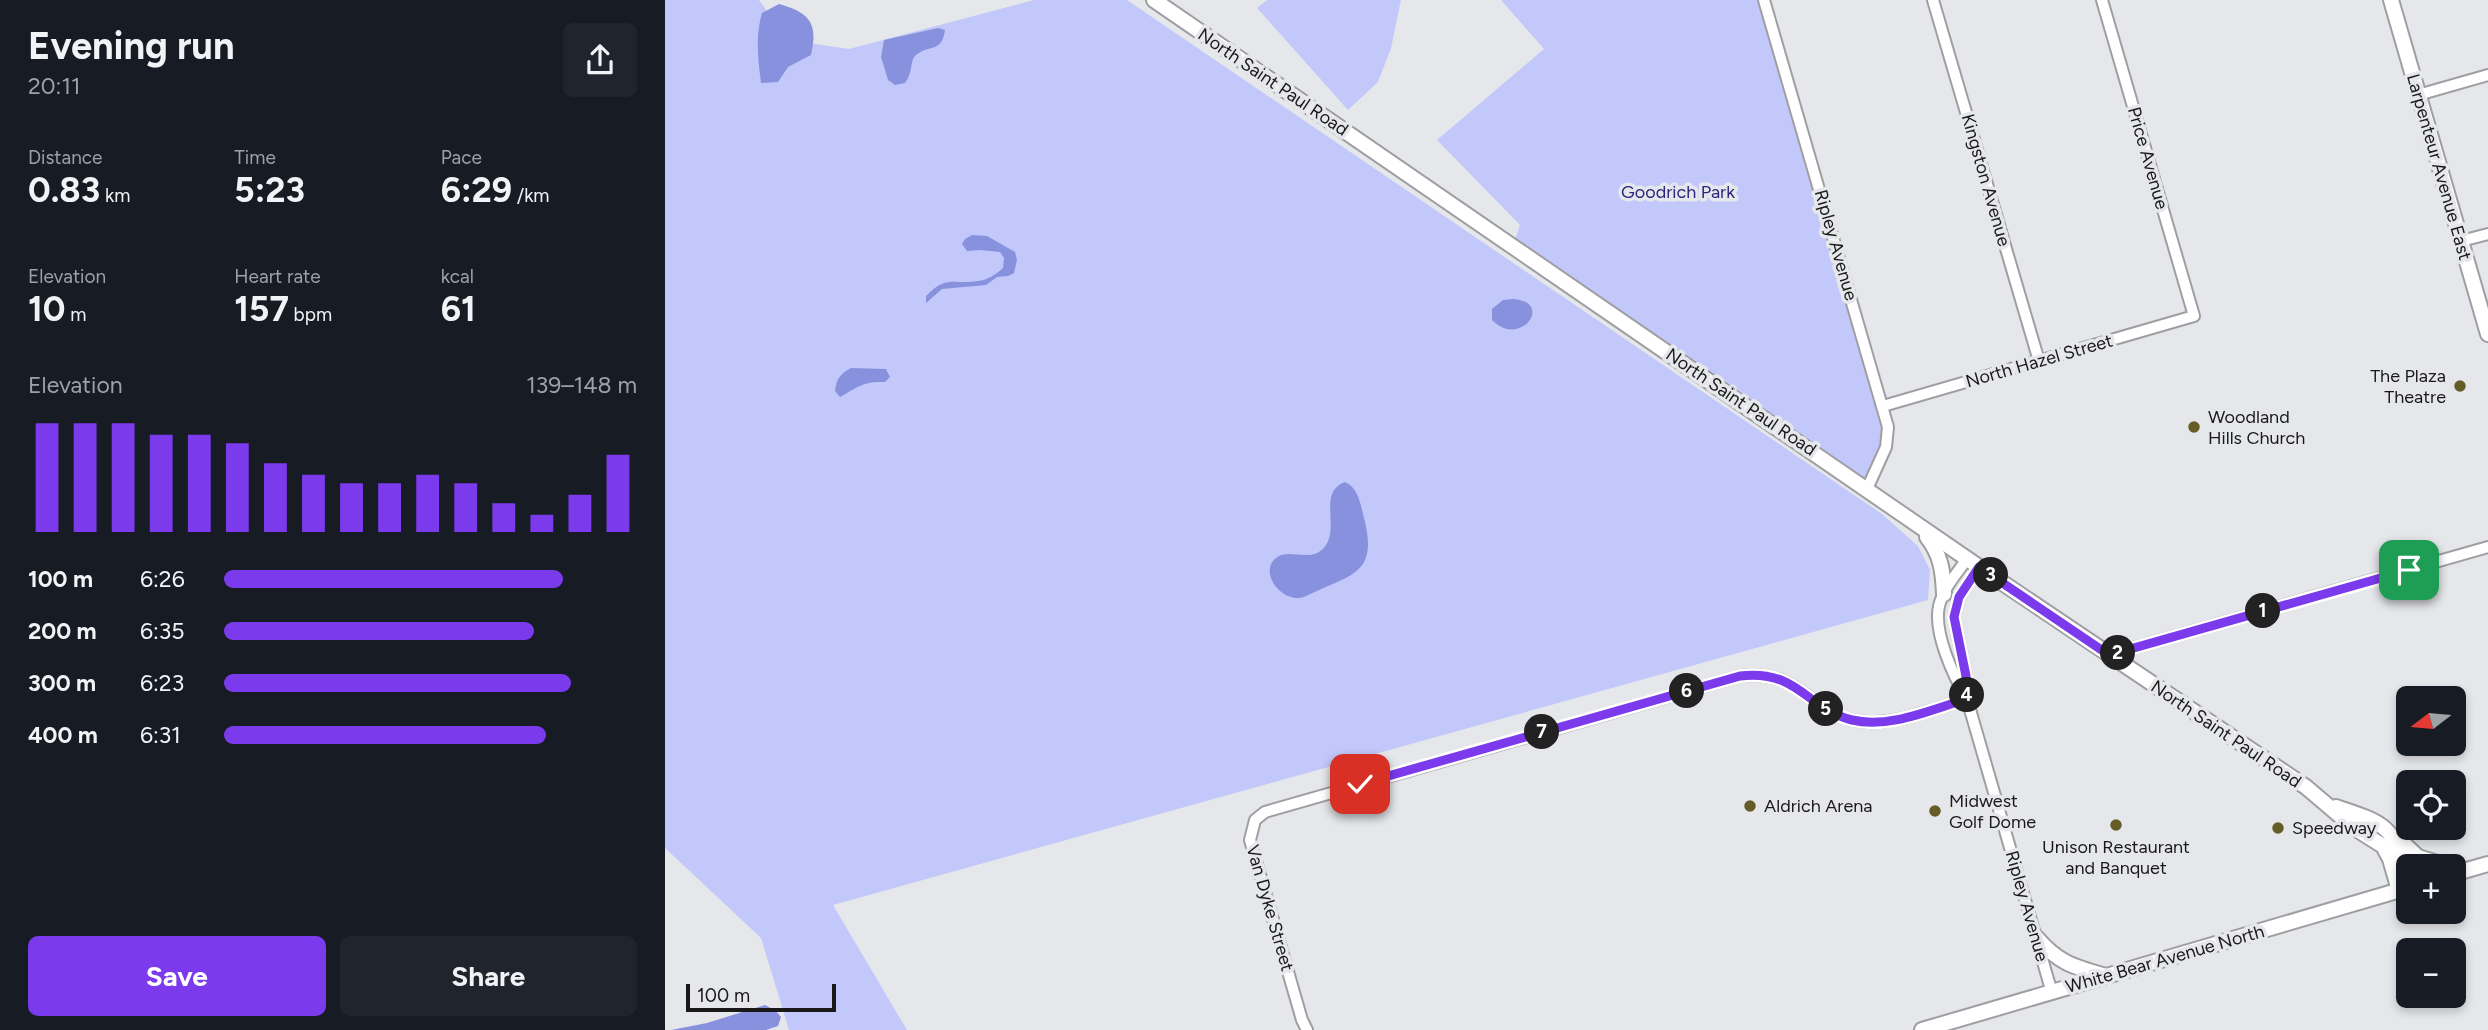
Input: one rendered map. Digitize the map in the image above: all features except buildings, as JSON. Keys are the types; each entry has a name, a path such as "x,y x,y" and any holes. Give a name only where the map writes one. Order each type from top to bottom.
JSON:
{"street":[{"name":"North Saint Paul Road","path":"1154,0 2328,804 2354,827 2383,846 2396,872"},
{"name":"Ripley Avenue","path":"1765,0 1888,427 1886,447 1867,489"},
{"name":"Kingston Avenue","path":"1933,0 2039,361"},
{"name":"Price Avenue","path":"2102,0 2194,316"},
{"name":"Larpenteur Avenue East","path":"2391,0 2488,334"},
{"path":"2418,95 2488,75"},
{"path":"2461,242 2488,234"},
{"name":"North Hazel Street","path":"1883,406 2194,316"},
{"path":"1917,525 1936,548 1943,569 1944,594"},
{"path":"2109,655 2488,547"},
{"name":"Ripley Avenue","path":"1967,699 1955,679 1940,632 1938,610 1944,594 1973,563"},
{"name":"Ripley Avenue","path":"1973,563 1954,617 1966,676 1967,699 2052,993"},
{"name":"Van Dyke Street","path":"1307,1030 1251,846 1252,825 1265,812 1740,676 1755,675 1780,679 1802,690 1837,715 1868,723 1894,719 1967,699"},
{"name":"North Saint Paul Road","path":"2328,804 2358,814 2384,828 2415,854"},
{"path":"2384,828 2397,842 2401,854"},
{"path":"2466,869 2488,864"},
{"name":"White Bear Avenue North","path":"1922,1030 2396,891"},
{"path":"2036,937 2050,953 2064,963 2107,976"}],"green space":[{"path":"665,0 759,0 788,40 849,49 1034,0 1127,0 1882,514 1918,546 1930,570 1928,600 833,905 907,1030 789,1030 761,938 665,848"},
{"path":"1267,0 1401,0 1391,48 1378,82 1348,110 1257,8"},
{"name":"Goodrich Park","path":"1501,0 1764,0 1883,406 1886,447 1867,489 1513,246 1520,225 1437,140 1544,49"}],"shaded area":[{"path":"779,4 798,11 810,21 813,35 811,55 788,67 778,82 761,83 758,31 762,13"},
{"path":"938,28 945,30 941,42 915,56 905,83 895,85 888,80 881,57 884,40"},
{"path":"972,235 987,236 1015,252 1017,260 1014,273 997,277 986,285 942,289 926,303 926,296 940,285 982,280 1003,268 1004,258 1000,252 967,251 962,244"},
{"path":"1503,300 1525,302 1531,308 1532,315 1529,322 1522,327 1503,328 1492,320 1492,309"},
{"path":"851,368 886,369 890,377 885,382 861,385 840,397 835,391 838,380"},
{"path":"1345,482 1356,492 1362,509 1368,550 1364,561 1358,570 1336,583 1304,597 1288,596 1271,578 1271,564 1281,555 1308,555 1321,551 1326,545 1331,528 1332,493"},
{"path":"765,1005 781,1017 778,1026 766,1030 671,1030 707,1023"}],"place":[{"name":"The Plaza Theatre","path":"2460,386"},
{"name":"Woodland Hills Church","path":"2194,427"},
{"name":"Aldrich Arena","path":"1750,806"},
{"name":"Midwest Golf Dome","path":"1935,811"},
{"name":"Unison Restaurant and Banquet","path":"2116,825"},
{"name":"Speedway","path":"2278,828"}],"route":[{"path":"1360,784 1740,676 1755,675 1780,679 1802,690 1837,715 1868,723 1894,719 1967,699 1966,676 1954,624 1954,609 1979,567 2109,655 2409,570"}]}
